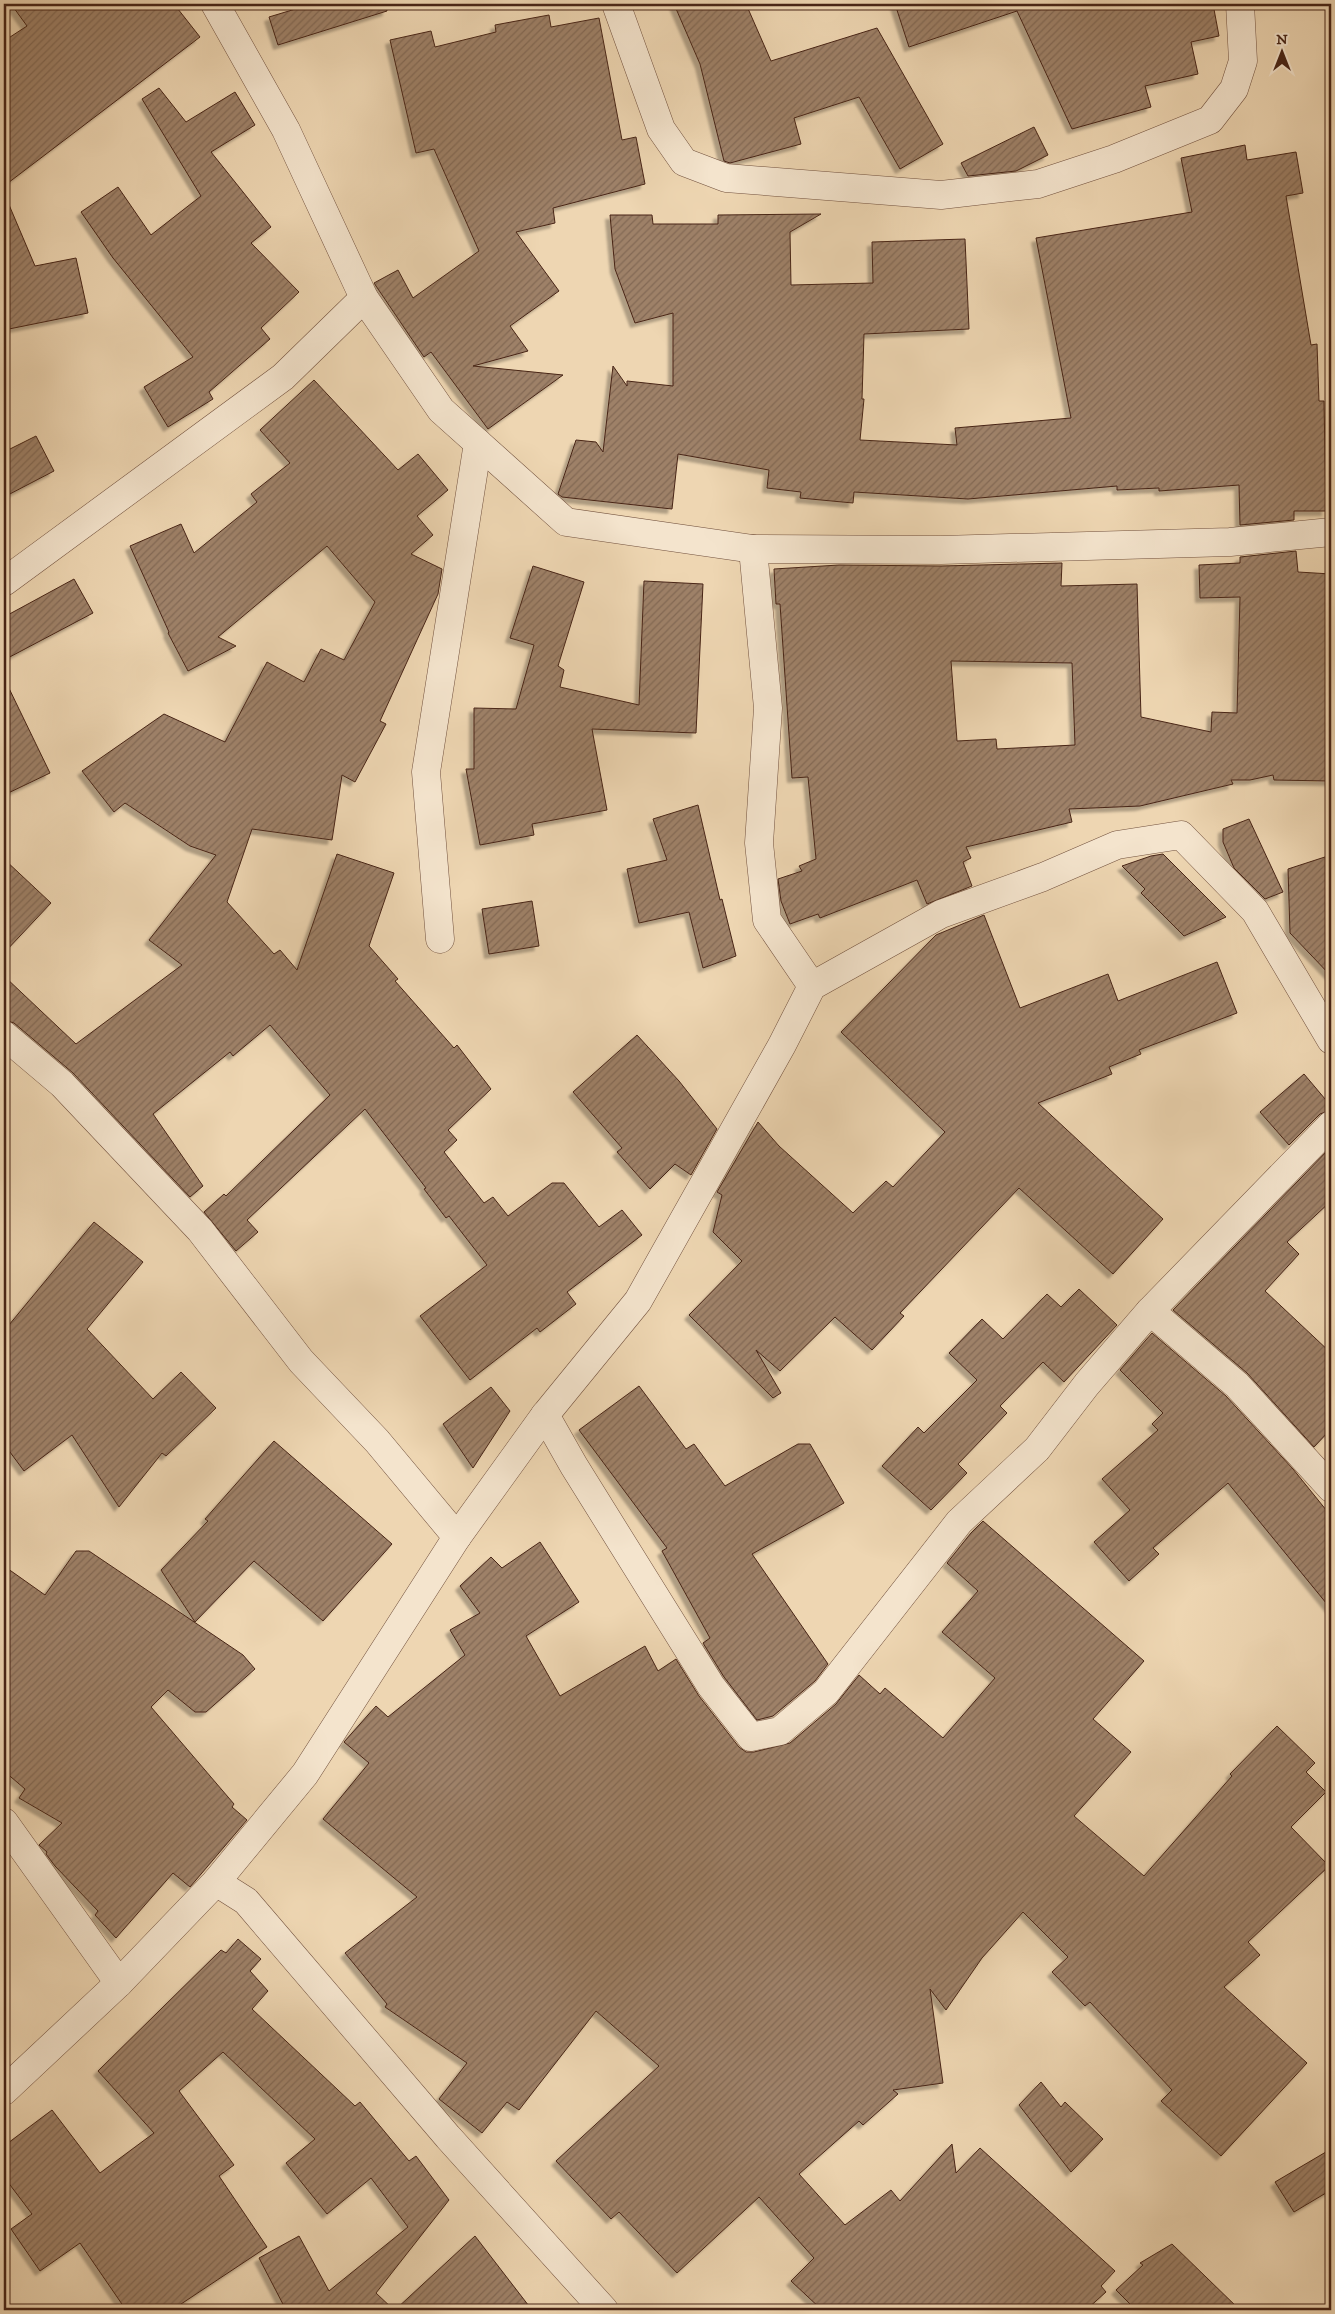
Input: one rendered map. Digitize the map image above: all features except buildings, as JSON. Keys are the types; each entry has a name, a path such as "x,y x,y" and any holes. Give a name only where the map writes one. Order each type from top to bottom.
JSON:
{"street":[{"path":"215,4 286,130 364,298 441,410 566,522 753,549 961,550 1230,542 1331,532"},
{"path":"616,4 661,129 684,162 726,178 941,195 1038,184 1114,160 1210,120 1234,89 1243,61 1240,4"},
{"path":"4,582 283,377 364,298"},
{"path":"440,939 426,772 478,443"},
{"path":"753,549 768,708 759,844 767,920 812,986"},
{"path":"4,2091 120,1983 216,1882 305,1774 458,1536 545,1415 638,1301 782,1045 812,986 941,914 1043,877 1117,845 1181,835 1254,911 1331,1040"},
{"path":"4,1035 62,1084 200,1230 300,1361 377,1442 458,1536"},
{"path":"545,1415 574,1466 711,1686 751,1737 780,1731 826,1692 959,1522 1037,1449 1087,1384 1150,1310 1331,1125"},
{"path":"1150,1310 1237,1385 1331,1488"},
{"path":"4,1822 120,1983"},
{"path":"216,1882 246,1901 448,2137 604,2310"}]}
